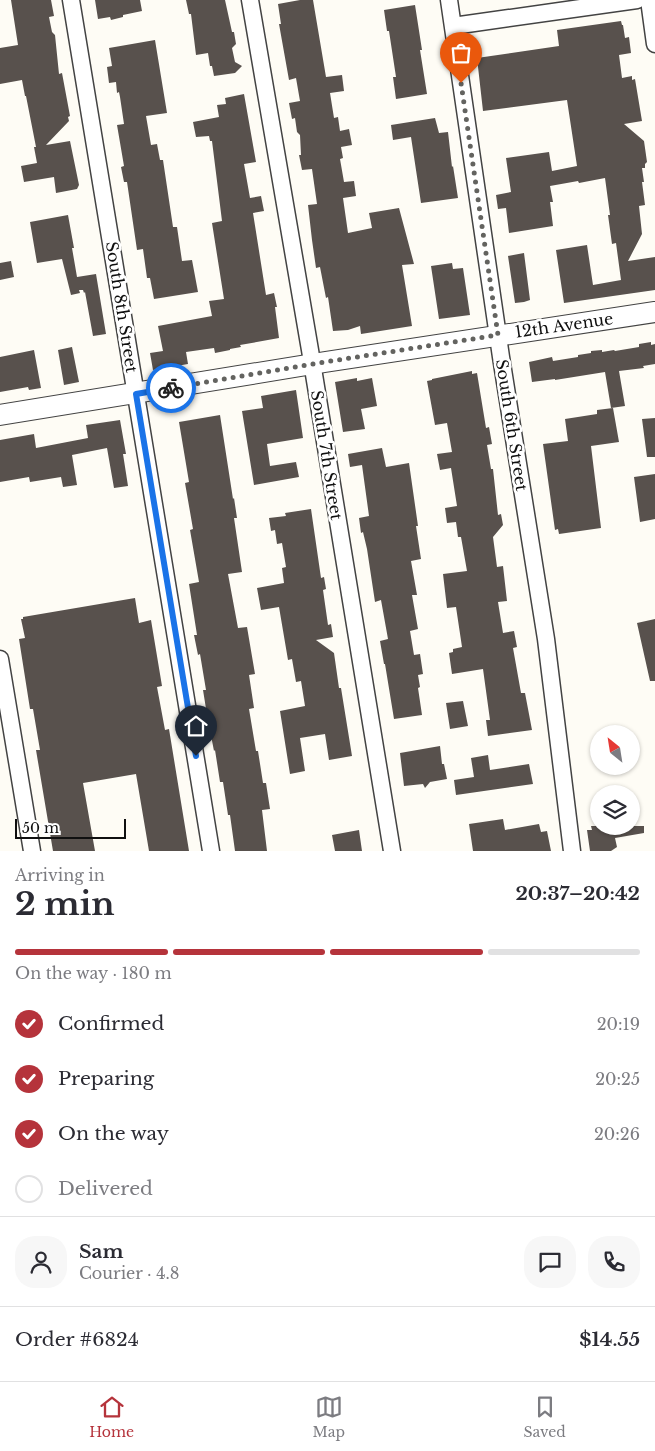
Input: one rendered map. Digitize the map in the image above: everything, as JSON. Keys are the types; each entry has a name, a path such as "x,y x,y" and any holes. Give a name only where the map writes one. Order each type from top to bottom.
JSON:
{"street":[{"name":"South 8th Street","path":"71,0 212,851"},
{"name":"South 7th Street","path":"250,0 392,851"},
{"name":"South 6th Street","path":"450,0 498,335 546,639 572,851"},
{"path":"453,26 637,0"},
{"path":"648,0 655,44"},
{"name":"12th Avenue","path":"0,415 312,364 655,312"},
{"path":"0,659 32,851"}],"building":[{"path":"11,0 51,0 54,16 49,17 52,32 55,35 59,74 62,73 70,116 68,117 69,121 46,145 70,141 79,185 77,189 56,193 54,177 24,182 21,166 37,163 34,147 36,147 26,96 22,80 0,84 0,48 18,45"},
{"path":"95,0 140,0 142,11 111,20 110,17 98,19"},
{"path":"186,0 225,0 236,44 232,48 235,62 242,66 235,73 214,76 208,53 196,55 191,14 189,14"},
{"path":"313,0 326,77 342,75 344,91 330,93 334,118 338,117 340,131 349,129 352,145 341,147 343,158 340,159 344,182 354,181 356,196 343,198 348,233 372,228 369,213 399,208 414,264 402,265 412,326 361,334 360,326 348,330 333,331 328,297 326,298 320,267 316,268 312,240 308,205 317,204 312,169 302,170 299,155 301,155 300,135 297,132 295,118 292,119 289,103 300,101 296,78 289,80 279,24 281,24 278,4"},
{"path":"415,5 427,94 396,99 393,77 396,77 384,10"},
{"path":"621,21 625,38 629,37 631,53 619,55 622,78 632,76 632,80 635,79 642,121 624,124 644,141 647,162 645,168 642,168 645,205 639,206 642,234 628,261 655,257 655,290 564,303 556,250 587,245 593,285 621,280 616,243 612,244 605,178 550,186 553,202 550,202 553,226 509,233 506,208 498,209 496,195 511,192 506,158 549,152 552,171 577,166 567,100 483,111 477,58 559,46 557,30"},
{"path":"155,40 167,113 146,116 151,145 157,144 160,160 163,160 173,227 177,227 182,261 192,260 198,292 154,299 150,278 147,278 143,249 137,250 127,182 124,182 121,167 124,166 117,125 124,124 120,97 119,92 117,93 116,82 109,83 107,67 112,66 109,48"},
{"path":"244,94 256,162 244,164 250,198 261,196 264,211 253,213 266,295 274,293 277,307 275,307 279,338 240,345 241,347 215,353 214,348 186,352 188,364 153,370 150,353 163,351 158,326 212,316 209,301 224,299 212,223 222,221 212,141 210,141 209,136 196,137 193,122 219,117 217,105 226,104 225,98"},
{"path":"435,118 439,133 448,132 458,198 421,203 411,137 393,140 391,125"},
{"path":"68,215 77,277 96,274 106,334 93,336 85,292 79,290 80,293 71,295 62,259 37,263 30,222"},
{"path":"524,253 530,300 515,303 508,256"},
{"path":"11,261 14,277 0,280 0,263"},
{"path":"452,263 453,269 463,268 470,315 439,319 431,266"},
{"path":"651,342 651,345 655,344 655,364 643,366 644,368 619,371 625,406 611,408 605,372 532,382 529,362 552,357 553,361 578,357 578,355 591,353 591,351 615,351 639,347 639,344"},
{"path":"72,347 79,382 64,385 58,350"},
{"path":"34,350 41,388 29,390 28,387 0,392 0,357"},
{"path":"472,371 472,374 477,373 486,428 489,427 492,444 487,445 491,469 493,469 498,515 501,514 503,525 493,537 497,567 503,566 507,601 498,602 503,633 514,631 517,647 513,648 521,693 525,693 532,730 488,736 486,720 490,720 483,669 452,674 449,653 453,652 453,649 462,647 456,607 447,608 443,574 467,571 461,537 458,537 456,522 447,523 445,508 457,506 451,468 440,470 437,454 452,452 447,423 435,425 427,381"},
{"path":"357,378 357,381 372,378 377,406 361,409 365,429 343,432 335,382"},
{"path":"296,390 303,438 267,444 270,466 296,462 299,477 254,485 242,411 263,408 261,396"},
{"path":"613,408 619,442 591,446 601,528 559,534 558,529 555,530 543,444 568,441 565,419 597,414 597,410"},
{"path":"220,415 237,518 234,518 242,572 228,574 238,628 247,627 255,674 249,675 254,708 249,709 256,751 258,751 263,783 266,783 270,809 262,810 267,851 235,851 230,815 228,815 223,782 220,782 207,715 203,690 206,690 200,654 198,655 194,635 197,635 189,584 199,582 190,530 193,529 185,483 189,482 179,422"},
{"path":"655,418 655,457 647,457 642,419"},
{"path":"120,420 126,454 123,454 128,486 114,488 107,448 72,455 77,485 63,487 61,477 30,482 29,477 0,482 0,440 34,434 36,448 88,438 86,425"},
{"path":"382,448 386,467 409,463 421,559 411,561 417,595 412,595 418,629 410,631 414,655 420,654 423,674 418,675 422,715 394,719 380,641 388,639 381,600 375,602 367,549 363,532 361,533 359,518 369,516 362,465 350,467 348,454"},
{"path":"655,474 655,519 640,522 634,477"},
{"path":"311,509 321,578 324,577 326,589 323,590 328,625 331,624 333,637 316,640 334,653 352,756 329,760 325,734 300,738 305,771 290,774 280,711 305,706 301,681 296,682 292,659 288,660 279,607 261,610 257,588 284,583 282,568 286,567 282,543 277,544 275,530 271,531 269,518 286,516 285,513"},
{"path":"135,598 139,623 151,620 162,686 157,687 165,730 169,729 189,851 149,851 136,774 83,783 95,851 53,851 36,750 40,750 33,709 30,709 19,639 25,638 21,619 23,617"},
{"path":"655,619 655,681 650,681 637,623"},
{"path":"463,701 468,726 450,729 446,703"},
{"path":"440,746 442,764 444,764 447,779 430,782 425,788 423,784 404,786 400,753"},
{"path":"488,755 490,770 529,764 533,784 456,795 454,780 474,777 471,758"},
{"path":"503,819 505,830 539,824 541,832 547,831 551,851 473,851 469,824"},
{"path":"640,826 644,826 644,833 640,834"},
{"path":"359,830 362,851 335,851 332,835"},
{"path":"587,830 590,830 590,835 632,835 615,838 617,847 611,851 590,851"}],"way so far":[{"path":"171,388 498,335 461,83"}],"route":[{"path":"171,388 136,394 196,756"}]}
